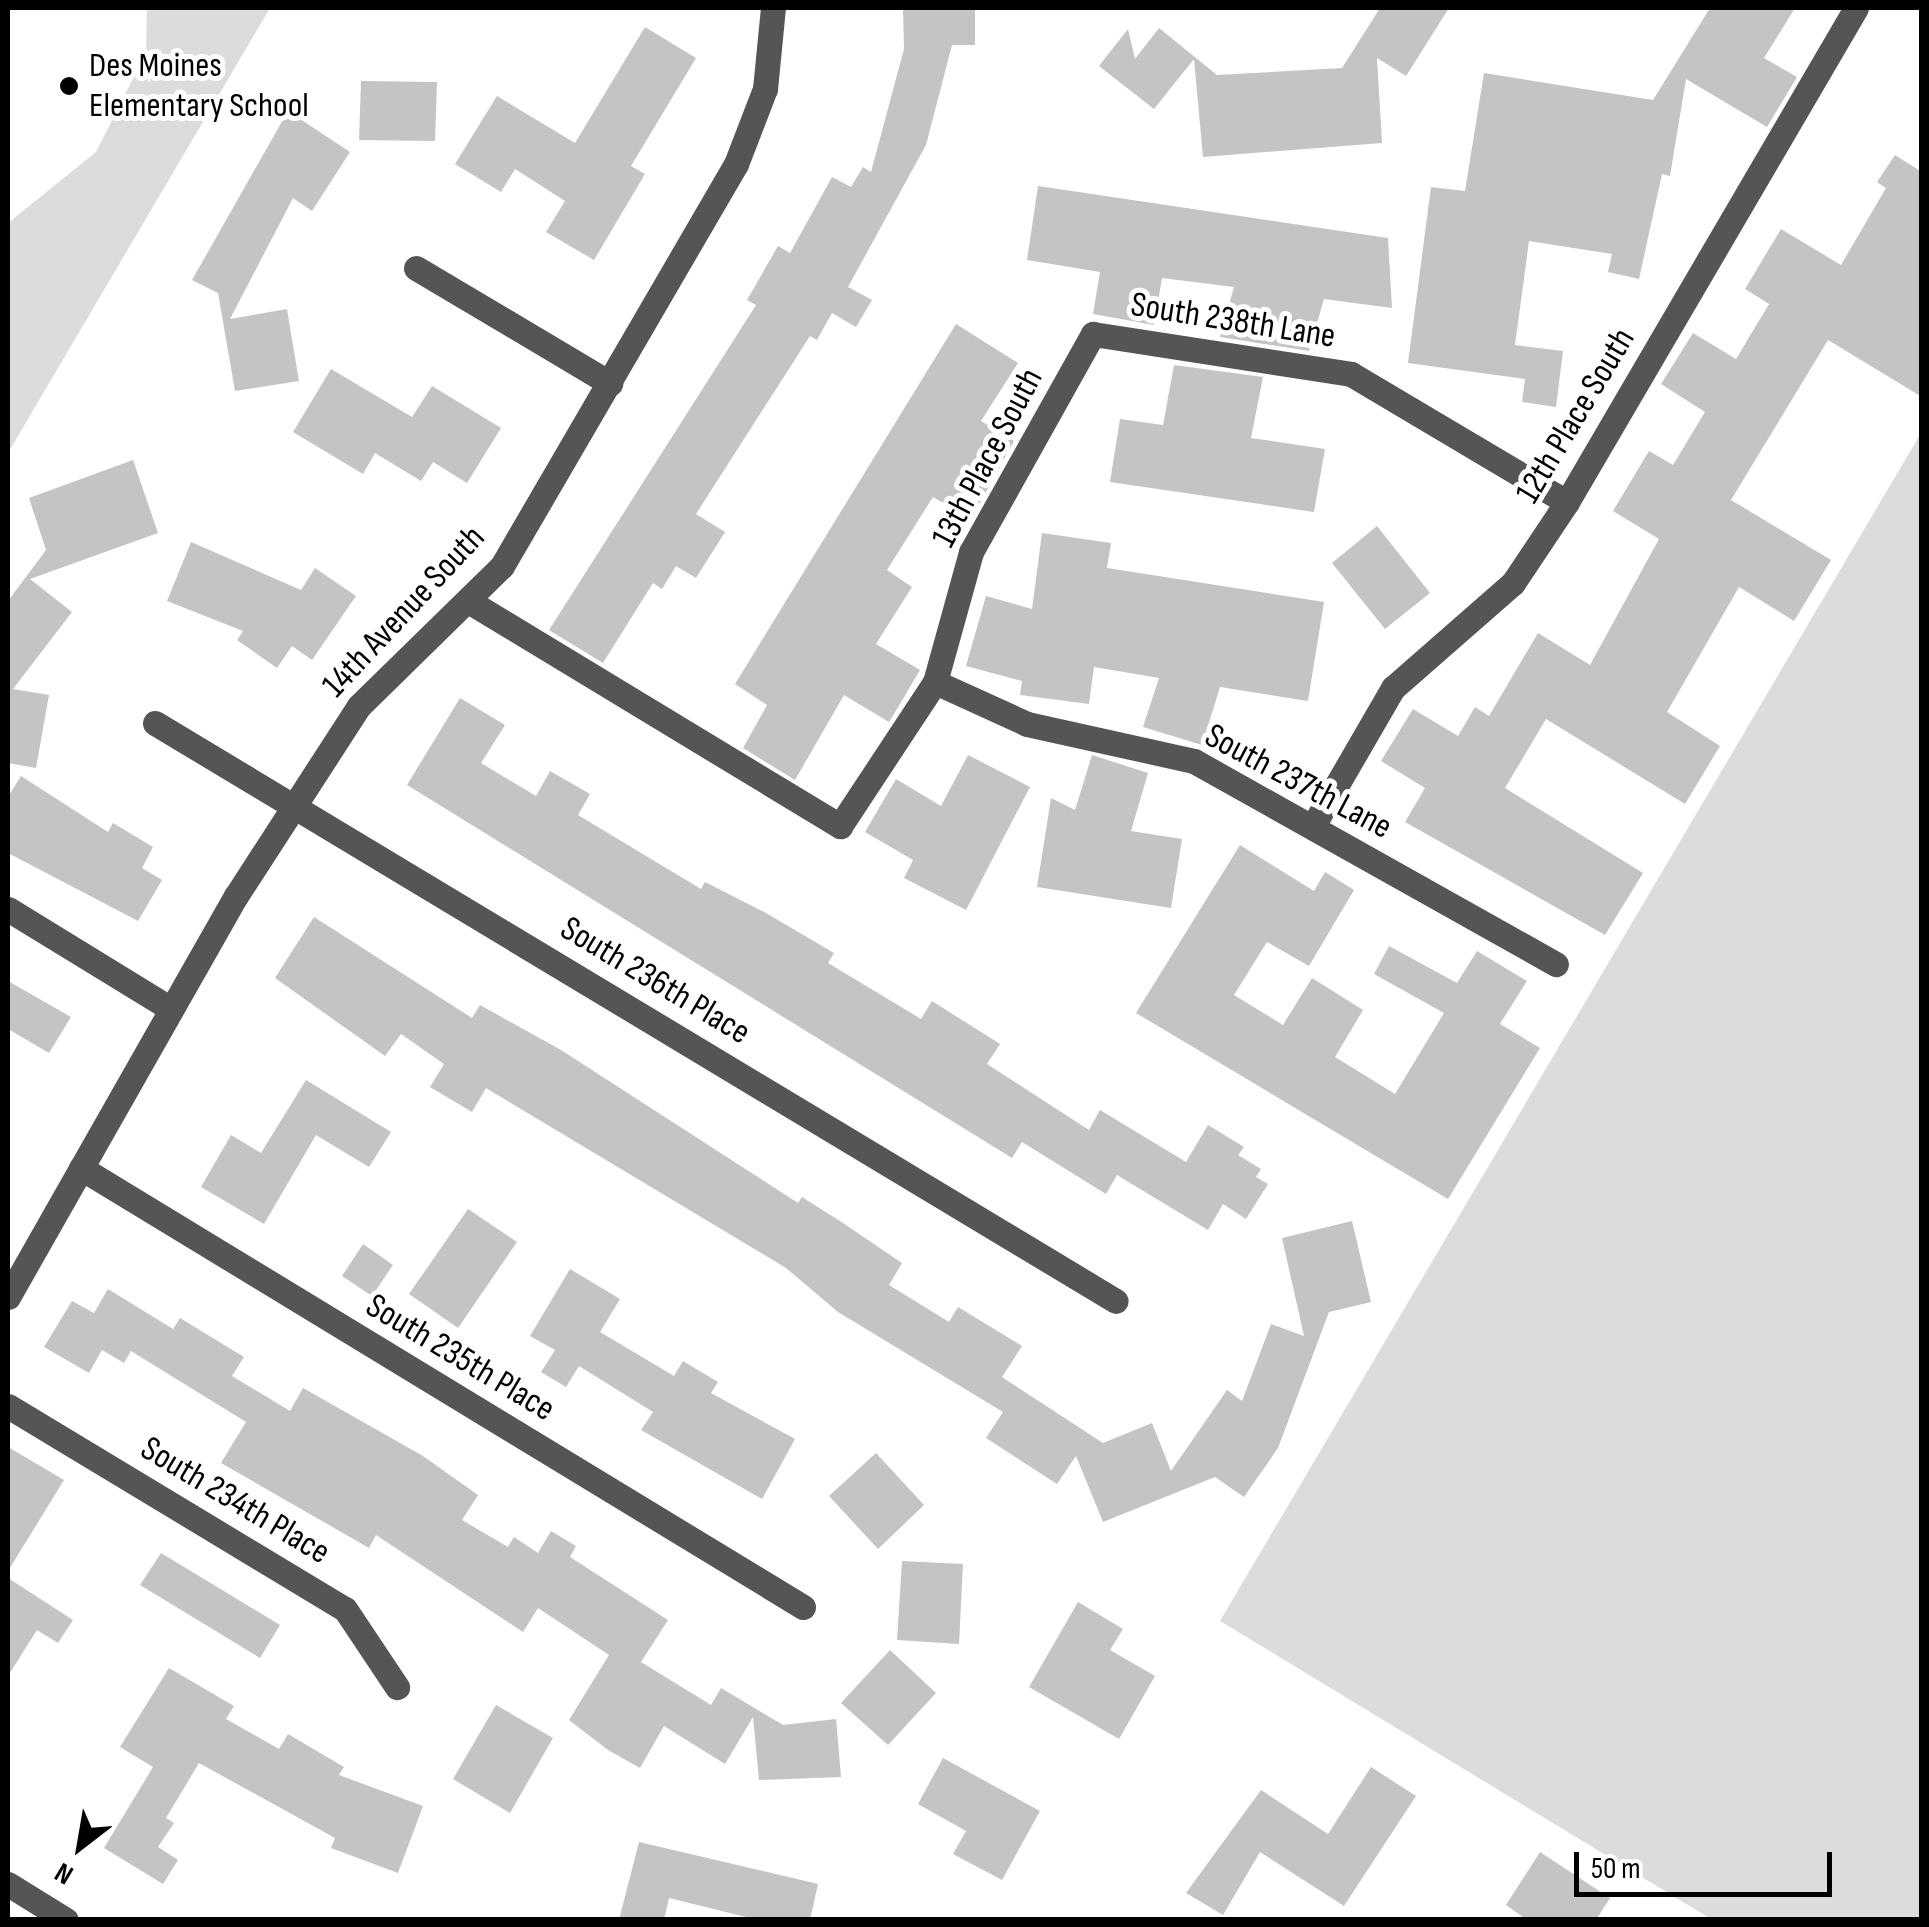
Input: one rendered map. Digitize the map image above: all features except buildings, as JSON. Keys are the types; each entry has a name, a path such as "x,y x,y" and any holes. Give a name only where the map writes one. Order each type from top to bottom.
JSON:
{"street":[{"name":"14th Avenue South","path":"8,1297 171,1009 359,706 423,636 470,602 502,566 745,146 769,70 774,8"},
{"name":"12th Place South","path":"1313,826 1393,688 1513,583 1567,502 1856,8"},
{"path":"416,268 610,383"},
{"name":"South 238th Lane","path":"1093,334 1351,374 1567,502"},
{"name":"13th Place South","path":"470,602 840,826 935,682 971,552 1093,334"},
{"name":"South 237th Lane","path":"935,682 1026,724 1194,761 1556,964"},
{"name":"South 236th Place","path":"156,722 1116,1301"},
{"path":"8,909 171,1009"},
{"name":"South 235th Place","path":"81,1168 803,1607"},
{"path":"8,1244 30,1258"},
{"name":"South 234th Place","path":"8,1406 346,1609 397,1687"},
{"path":"8,1884 66,1920"}],"shaded area":[{"path":"147,8 270,8 8,453 8,223 96,152 146,53"},
{"path":"1921,433 1921,1919 1711,1919 1220,1621"}],"place":[{"name":"Des Moines Elementary School","path":"69,86"}]}
